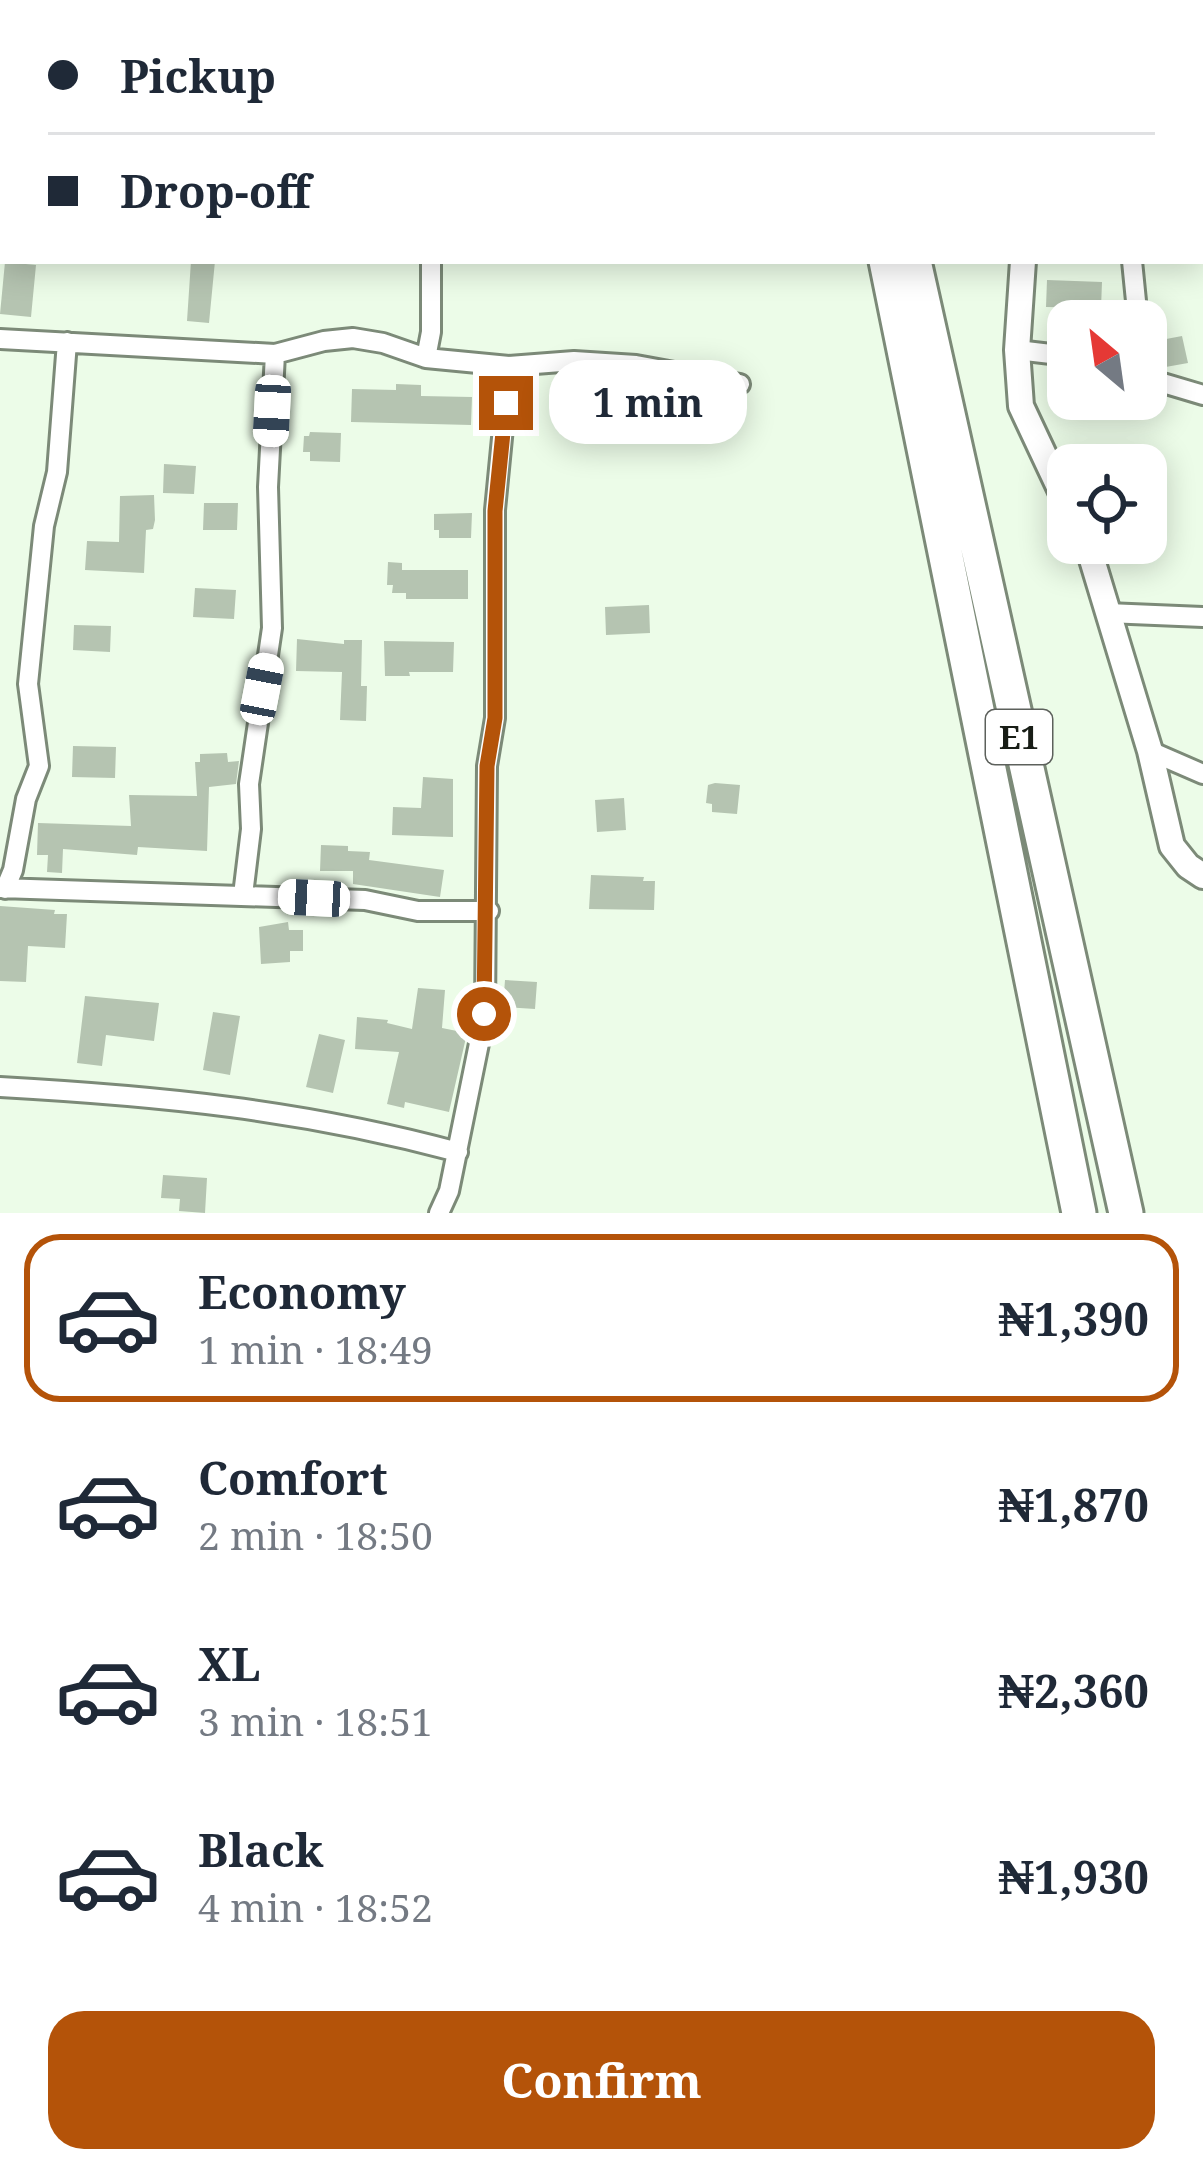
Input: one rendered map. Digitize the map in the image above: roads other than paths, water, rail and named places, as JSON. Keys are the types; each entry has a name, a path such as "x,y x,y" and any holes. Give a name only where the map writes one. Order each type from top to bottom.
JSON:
{"highway":[{"name":"E1","path":"887,264 1079,1213"},
{"name":"E1","path":"915,264 1126,1213"}],"street":[{"path":"426,358 431,332 431,264"},
{"path":"1023,264 1017,350 1021,406 1047,461"},
{"path":"1132,264 1136,300"},
{"path":"0,339 275,354 324,340 353,338 426,358 509,366 574,361 635,365 740,384"},
{"path":"67,342 57,472 44,526 28,684 39,766 26,799 13,870 3,889 364,900 418,911 488,911"},
{"path":"1017,350 1047,354"},
{"path":"243,895 249,784 272,628 268,487 275,354"},
{"path":"440,1213 458,1152 484,1014 487,766 495,718 495,511 509,366"},
{"path":"1167,384 1203,395"},
{"path":"1093,564 1150,751 1172,846 1203,876"},
{"path":"1107,613 1203,616"},
{"path":"1150,751 1203,773"},
{"path":"0,1087 237,1106 340,1123 458,1152"}]}
